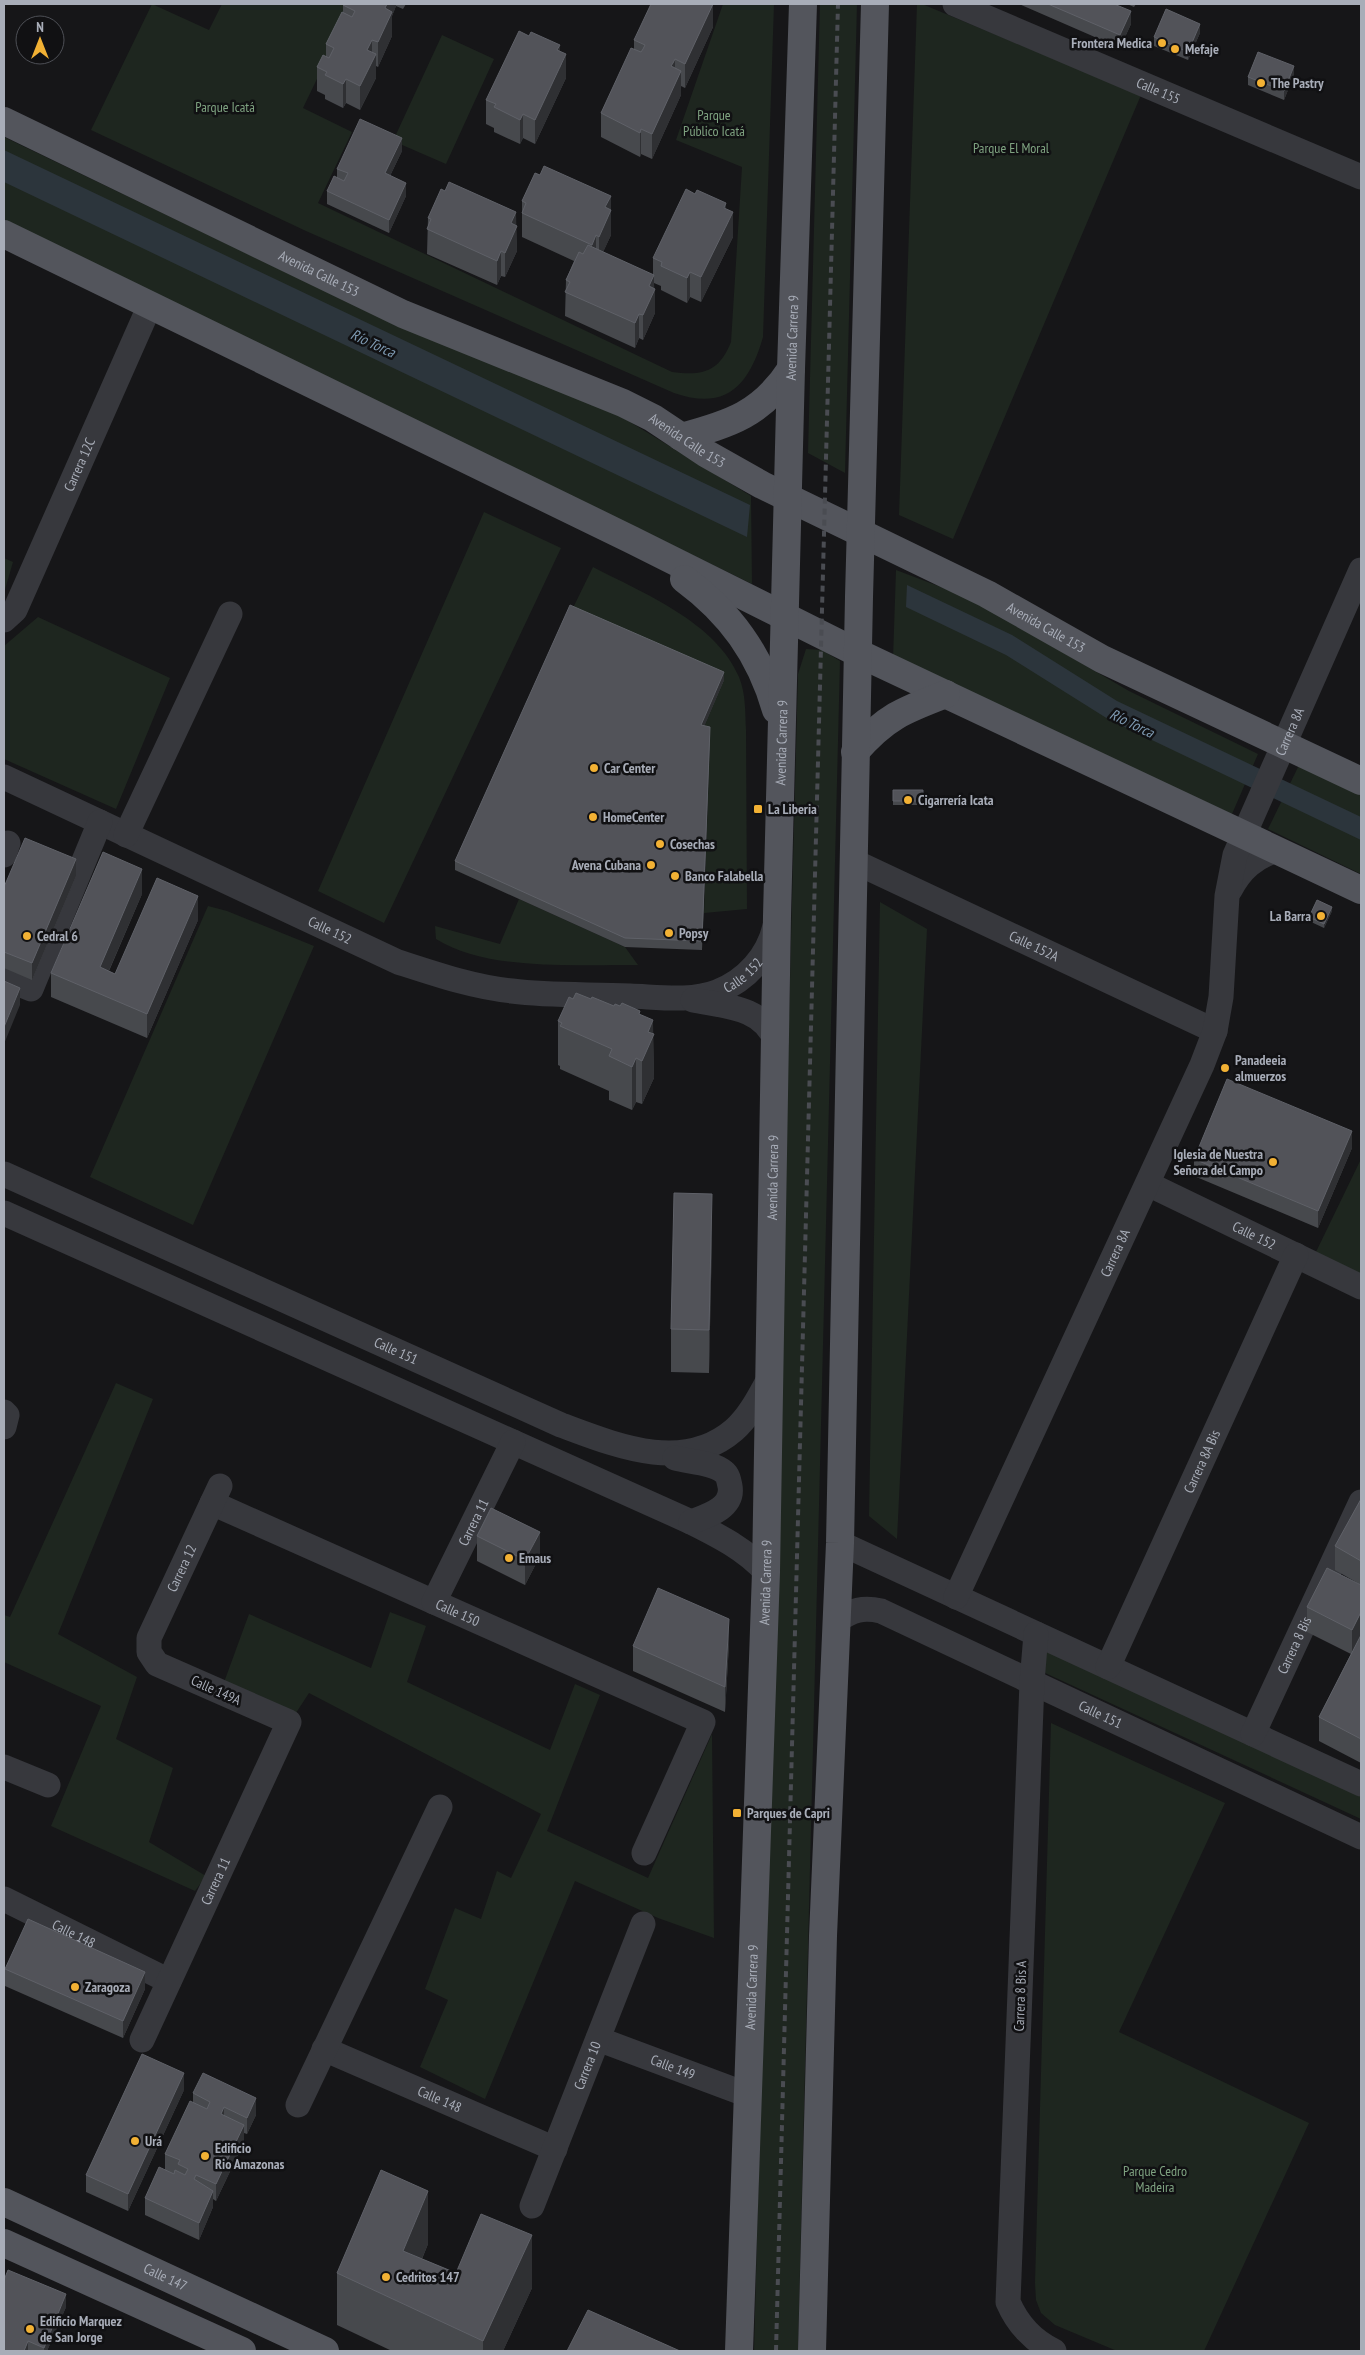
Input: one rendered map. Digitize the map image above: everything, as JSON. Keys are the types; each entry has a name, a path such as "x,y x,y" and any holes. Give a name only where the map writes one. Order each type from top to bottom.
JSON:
{"main road":[{"name":"Avenida Carrera 9","path":"738,2351 766,1572 777,916 791,369 803,4"},
{"path":"812,2351 824,1936 838,1620 859,596 875,4"},
{"name":"Avenida Calle 153","path":"4,121 403,314 623,402 738,472 788,507 861,543 1004,603 1102,659 1279,754 1361,781"},
{"path":"4,234 632,540 858,653 1361,890"},
{"path":"681,437 733,420 750,412 777,391 791,369"},
{"path":"632,540 714,603 741,634 765,675 783,736"},
{"path":"856,752 885,721 903,710 946,694"},
{"name":"Calle 147","path":"4,2202 325,2351"},
{"path":"4,2243 242,2351"}],"street":[{"name":"Calle 155","path":"955,4 1361,177"},
{"name":"Carrera 12C","path":"4,620 15,610 150,305"},
{"name":"Carrera 8A","path":"956,1597 1148,1184 1166,1139 1202,1065 1215,1031 1221,997 1227,896 1235,855 1361,570"},
{"path":"126,835 230,614"},
{"name":"Calle 152","path":"4,777 398,962 452,980 512,992 698,997 716,992 733,985 763,957 772,937 777,916"},
{"path":"4,978 31,989 100,822"},
{"name":"Carrera 8A","path":"1227,896 1245,867 1262,855 1277,850"},
{"name":"Calle 152A","path":"853,861 1215,1031"},
{"name":"Calle 152","path":"678,997 755,1015 768,1026 776,1042"},
{"name":"Calle 151","path":"4,1174 561,1425 599,1439 650,1452 668,1454 686,1453 704,1448 735,1430 755,1405 770,1376"},
{"name":"Calle 152","path":"1148,1184 1361,1286"},
{"path":"4,1213 691,1522 739,1547 766,1572"},
{"name":"Carrera 8A Bis","path":"1108,1667 1296,1255"},
{"name":"Carrera 11","path":"434,1602 513,1442"},
{"path":"650,1452 717,1468 725,1472 731,1490 728,1498 721,1508 691,1522"},
{"name":"Calle 150","path":"216,1494 434,1602 703,1722 644,1853"},
{"name":"Carrera 12","path":"148,1652 148,1638 216,1494"},
{"name":"Carrera 8 Bis","path":"1254,1734 1361,1502"},
{"path":"840,1543 1361,1784"},
{"name":"Calle 151","path":"838,1620 851,1611 865,1608 881,1611 1361,1836"},
{"name":"Carrera 8 Bis A","path":"1036,1634 1032,1682 1008,2302 1014,2316 1048,2348"},
{"name":"Calle 149A","path":"148,1652 157,1664 289,1722"},
{"name":"Carrera 11","path":"142,2040 289,1722"},
{"path":"4,1766 48,1785"},
{"path":"298,2105 440,1807"},
{"name":"Calle 148","path":"5,1903 169,1980"},
{"name":"Carrera 10","path":"532,2206 643,1924"},
{"name":"Calle 149","path":"598,2039 748,2094"},
{"name":"Calle 148","path":"324,2049 555,2148"}],"green space":[{"path":"152,4 209,30 222,4 353,4 303,108 352,132 318,203 672,372 693,373 709,370 715,366 721,360 731,342 742,167 676,140 723,4 774,4 763,337 750,369 733,390 721,396 708,399 692,398 674,393 306,231 91,130"},
{"path":"820,4 857,4 845,473 808,453"},
{"name":"Parque El Moral","path":"917,4 922,4 1141,95 953,539 899,515"},
{"path":"442,35 494,59 446,164 393,141"},
{"path":"4,137 396,325 617,414 751,496 752,584 4,221"},
{"path":"484,512 561,548 384,923 318,891"},
{"path":"4,558 13,562 4,593"},
{"path":"593,567 655,599 696,625 714,640 728,658 739,677 744,696 746,730 747,909 704,913 710,736 570,614"},
{"path":"896,570 970,598 1129,691 1258,754 1232,814 893,659"},
{"path":"38,617 170,678 116,809 4,759 4,646"},
{"path":"806,649 822,650 840,661 798,2351 754,2351 798,674"},
{"path":"1300,763 1361,792 1361,874 1268,829"},
{"path":"519,899 625,947 638,965 561,965 507,961 481,957 457,950 436,939 435,926 500,944"},
{"path":"880,902 927,929 897,1539 869,1516"},
{"path":"208,906 227,911 314,946 193,1225 90,1177"},
{"path":"1361,1159 1361,1276 1315,1254"},
{"path":"116,1383 153,1399 58,1634 137,1677 116,1739 173,1768 149,1842 206,1876 195,1891 51,1826 101,1706 4,1662 4,1615 10,1617"},
{"path":"390,1612 426,1626 407,1682 550,1750 575,1684 600,1695 547,1831 648,1878 712,1734 714,1938 658,1918 575,1881 485,2099 420,2067 448,2000 425,1989 455,1908 481,1919 497,1871 511,1878 541,1814 309,1693 294,1716 223,1685 249,1614 371,1668"},
{"path":"1045,1648 1361,1792 1361,1819 1043,1672"},
{"name":"Parque Cedro Madeira","path":"1051,1723 1225,1803 1119,2032 1309,2123 1204,2351 1117,2351 1055,2325 1041,2313 1036,2300"}],"water":[{"name":"Río Torca","path":"4,150 750,505 747,537 4,182"},
{"name":"Río Torca","path":"907,585 1012,635 1117,701 1361,817 1361,840 1108,719 1006,655 906,607"}],"building":[{"path":"343,4 387,4 385,8 392,12 378,42 372,40 367,50 376,54 360,86 346,79 343,84 325,75 327,72 317,67 323,55 329,58 334,48 326,44 342,12 352,17 355,11"},
{"path":"651,4 713,4 685,64 675,59 671,66 681,71 652,134 641,129 640,133 601,113 631,48 641,52 645,45 634,40"},
{"path":"1048,4 1114,4 1131,11 1120,35"},
{"path":"1166,9 1200,24 1188,52 1154,37"},
{"path":"519,31 529,36 531,32 560,45 557,50 566,54 535,120 523,114 520,120 494,107 496,104 486,100"},
{"path":"1258,52 1294,66 1284,91 1248,77"},
{"path":"360,119 402,138 385,173 406,183 389,220 327,191 334,176 344,181 348,173 337,169"},
{"path":"544,166 611,196 605,207 611,210 599,237 596,235 592,245 522,213 526,203 522,201 535,173 540,175"},
{"path":"449,182 516,212 511,223 517,226 505,253 501,251 497,261 427,229 431,219 428,218 441,189 445,191"},
{"path":"686,189 695,194 697,190 726,203 724,208 733,212 701,277 690,272 687,278 661,266 662,262 653,258"},
{"path":"588,245 654,275 649,286 655,289 643,315 639,314 635,323 565,292 570,282 566,280 579,252 583,254"},
{"name":"HomeCenter","path":"570,605 724,672 701,725 710,727 702,941 625,938 455,861"},
{"path":"893,790 923,790 923,801 893,801"},
{"name":"Cedral 6","path":"25,838 76,859 32,963 4,952 4,887"},
{"path":"103,852 142,869 100,967 115,974 157,878 198,896 147,1014 51,973"},
{"name":"La Barra","path":"1317,900 1332,907 1324,924 1309,917"},
{"path":"4,981 20,988 4,1027"},
{"path":"576,993 614,1006 615,1004 620,1006 622,1003 640,1011 639,1014 653,1020 648,1032 654,1034 642,1061 636,1058 632,1067 609,1056 612,1049 560,1026 562,1023 558,1021 569,997 573,999"},
{"name":"Iglesia de Nuestra Señora del Campo","path":"1227,1079 1352,1131 1318,1211 1194,1159"},
{"path":"674,1193 712,1194 709,1330 671,1329"},
{"path":"1361,1499 1361,1561 1335,1546"},
{"path":"491,1508 540,1532 525,1560 477,1536"},
{"path":"1327,1568 1361,1585 1361,1612 1352,1630 1307,1607"},
{"path":"658,1588 729,1619 725,1687 633,1646"},
{"path":"1361,1635 1361,1739 1319,1717"},
{"name":"Zaragoza","path":"28,1919 145,1972 123,2021 5,1969"},
{"name":"Urá","path":"142,2054 184,2073 128,2194 86,2175"},
{"name":"Edificio Rio Amazonas","path":"203,2073 256,2098 247,2118 224,2107 221,2114 244,2125 216,2184 196,2175 194,2179 213,2191 199,2223 145,2198 159,2167 174,2174 175,2170 185,2175 188,2169 178,2164 180,2160 165,2154 190,2101 207,2109 210,2102 193,2093"},
{"path":"381,2170 428,2191 403,2251 456,2273 481,2214 532,2235 483,2341 337,2273"},
{"name":"Edificio Marquez de San Jorge","path":"8,2270 66,2294 44,2348 28,2341 24,2351 4,2351 4,2280"},
{"path":"588,2310 680,2351 567,2351"}],"railway":[{"path":"776,2351 838,4"}],"place":[{"name":"Frontera Medica","path":"1162,43"},
{"name":"Mefaje","path":"1175,49"},
{"name":"The Pastry","path":"1261,83"},
{"name":"Car Center","path":"594,768"},
{"name":"Cigarrería Icata","path":"908,800"},
{"name":"La Liberia","path":"758,809"},
{"name":"HomeCenter","path":"593,817"},
{"name":"Cosechas","path":"660,844"},
{"name":"Avena Cubana","path":"651,865"},
{"name":"Banco Falabella","path":"675,876"},
{"name":"La Barra","path":"1321,916"},
{"name":"Popsy","path":"669,933"},
{"name":"Cedral 6","path":"27,936"},
{"name":"Panadeeia almuerzos","path":"1225,1068"},
{"name":"Iglesia de Nuestra Señora del Campo","path":"1273,1162"},
{"name":"Emaus","path":"509,1558"},
{"name":"Parques de Capri","path":"737,1813"},
{"name":"Zaragoza","path":"75,1987"},
{"name":"Urá","path":"135,2141"},
{"name":"Edificio Rio Amazonas","path":"205,2156"},
{"name":"Cedritos 147","path":"386,2277"},
{"name":"Edificio Marquez de San Jorge","path":"30,2329"}],"park label":[{"name":"Parque Icatá","path":"225,107"},
{"name":"Parque Público Icatá","path":"714,124"}]}
